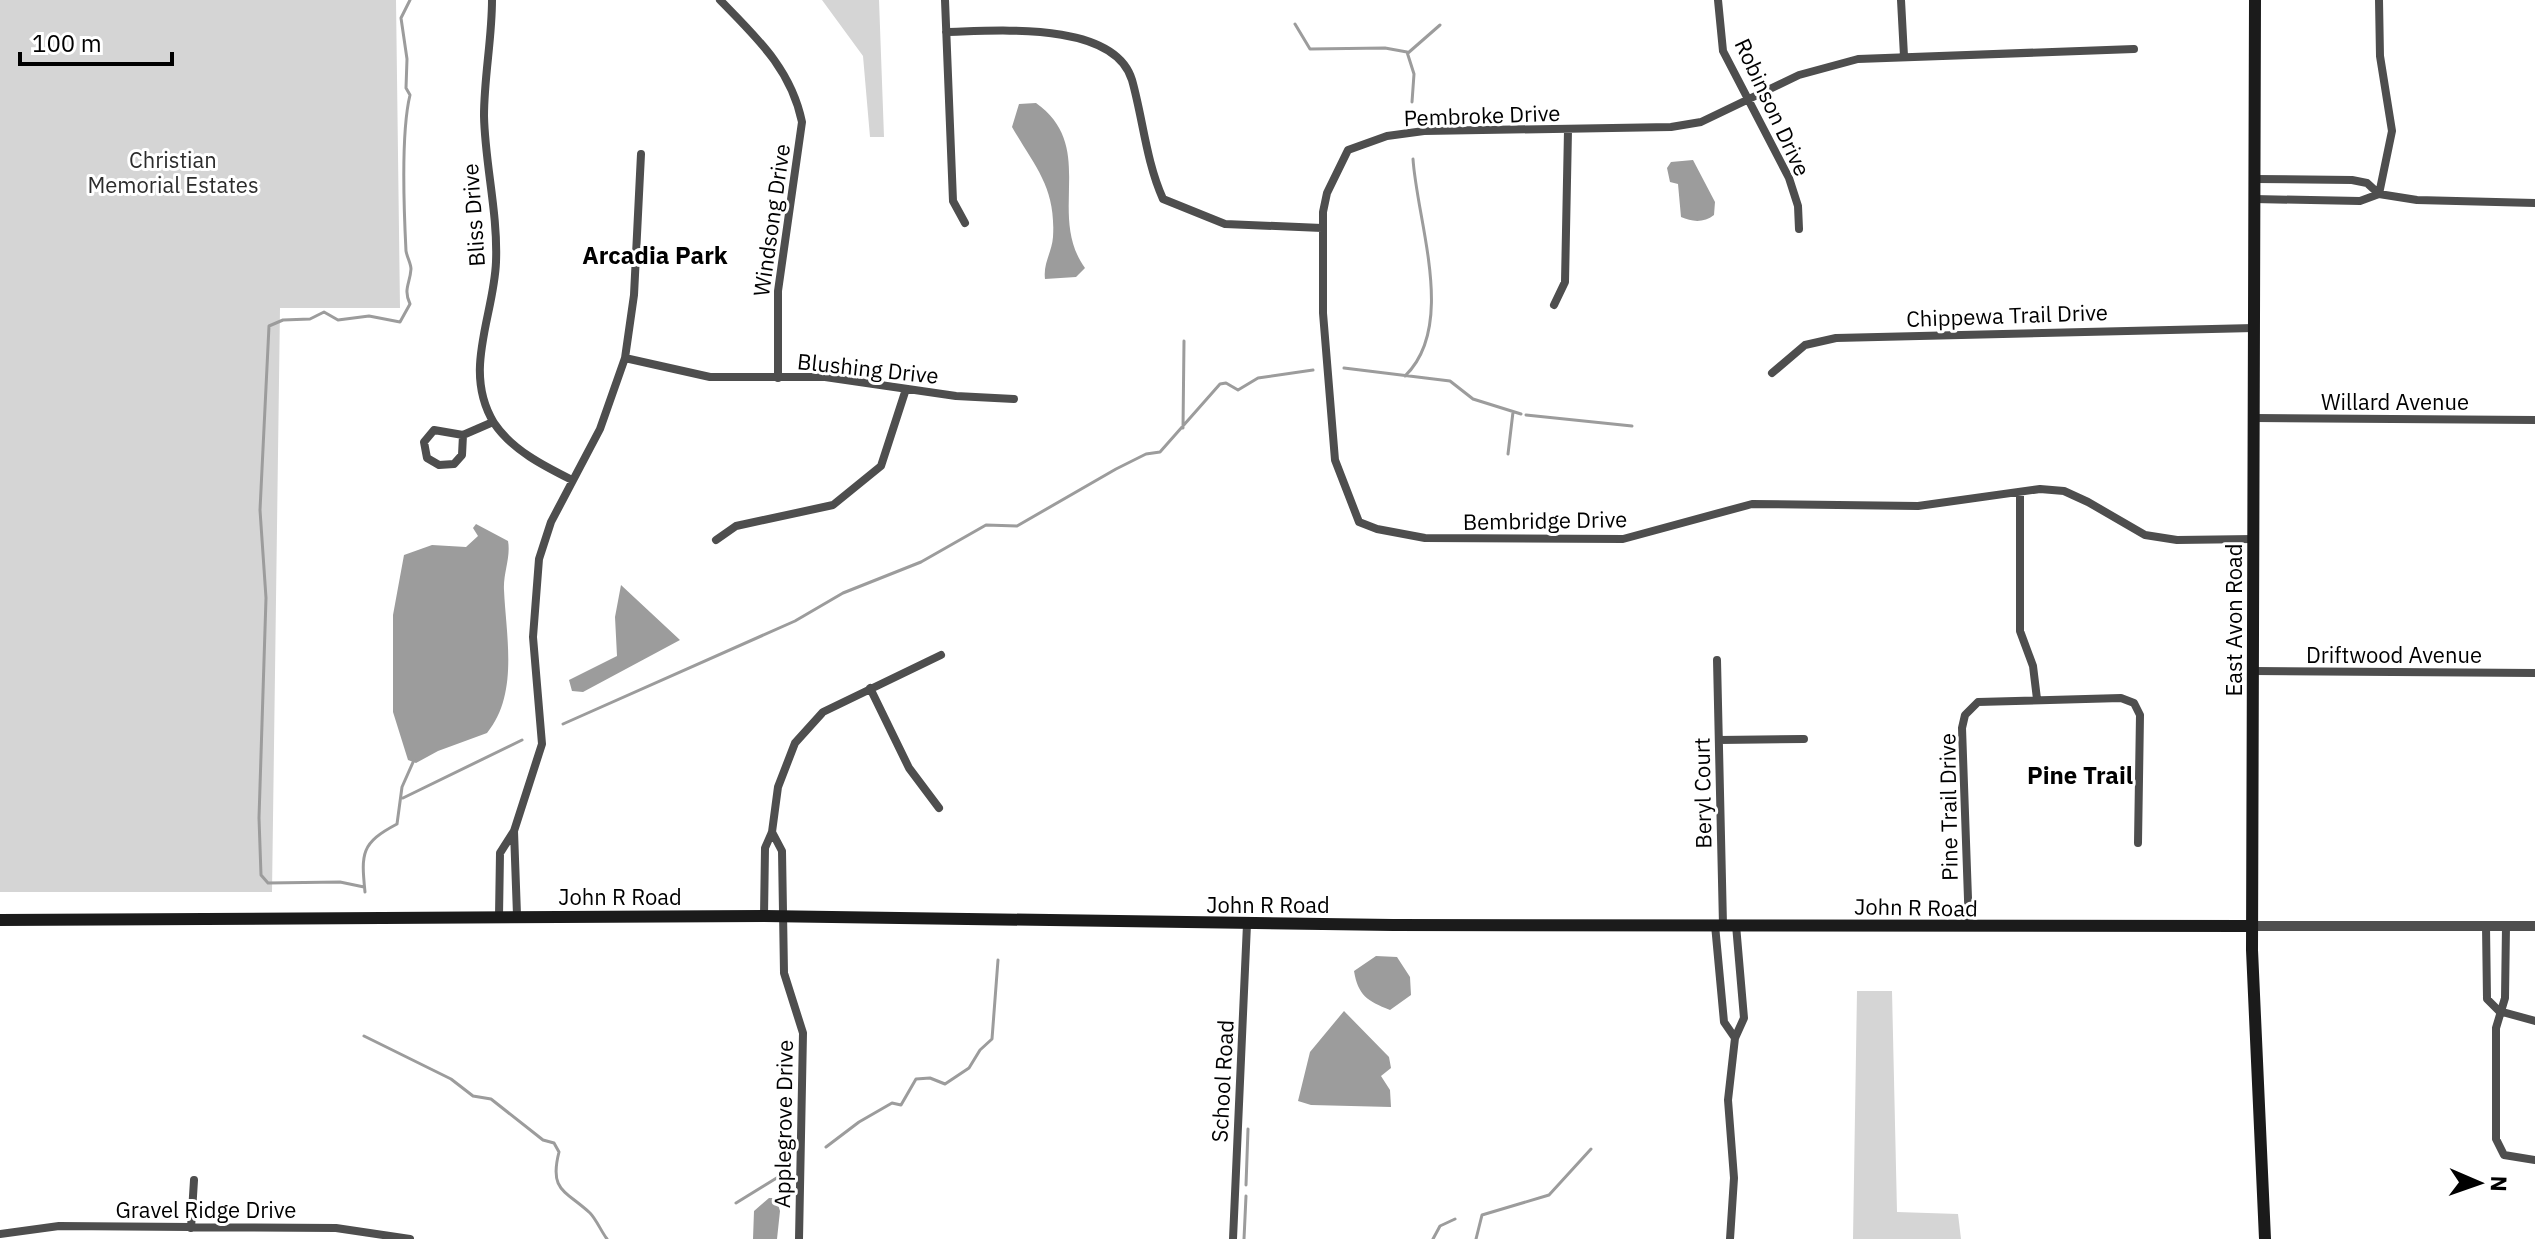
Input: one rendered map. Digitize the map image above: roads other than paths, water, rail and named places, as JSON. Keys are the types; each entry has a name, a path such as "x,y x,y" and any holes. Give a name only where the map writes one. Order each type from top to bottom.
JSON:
{"main road":[{"name":"East Avon Road","path":"2255,0 2252,926 2265,1239"},
{"name":"John R Road","path":"0,920 517,915 1247,924 1969,928 2252,926"}],"street":[{"name":"Bliss Drive","path":"492,0 484,117 496,258 479,360 481,386 493,422 511,442 537,462 572,480"},
{"name":"Windsong Drive","path":"720,0 784,69 797,97 802,122 778,291 778,378"},
{"path":"945,0 953,201 965,223"},
{"name":"Robinson Drive","path":"1718,0 1723,51 1789,178 1798,206 1799,229"},
{"path":"1901,0 1904,56"},
{"path":"2379,0 2380,56 2392,131 2379,194"},
{"path":"946,32 1053,32 1108,51 1124,63 1132,79 1156,182 1163,199 1225,224 1322,228"},
{"name":"Pembroke Drive","path":"1322,228 1327,193 1338,167 1348,150 1367,142 1424,131 1671,127 1701,122 1799,75 1833,63 1904,56 2134,49"},
{"path":"1554,305 1565,282 1568,130"},
{"path":"499,916 500,853 514,831 542,744 533,637 539,559 551,522 600,429 625,358 634,295 641,154"},
{"path":"2254,179 2352,180 2367,183 2379,194"},
{"path":"2254,199 2360,201 2379,194 2417,200 2535,203"},
{"name":"Bembridge Drive","path":"1322,228 1323,313 1335,460 1359,522 1377,529 1425,538 1623,539 1752,504 1918,506 2020,492 2064,491 2145,535 2177,540 2254,539"},
{"name":"Chippewa Trail Drive","path":"1772,373 1805,345 1836,338 2254,328"},
{"name":"Blushing Drive","path":"625,358 710,377 825,377 906,389 1014,399"},
{"path":"716,540 736,526 833,505 881,466 906,389"},
{"name":"Willard Avenue","path":"2254,418 2535,420"},
{"path":"463,435 462,455 454,464 439,465 427,458 424,442 434,430 463,435 493,422"},
{"path":"2020,492 2020,631 2033,666 2037,699"},
{"path":"764,916 765,848 772,832 778,787 795,743 823,712 941,655"},
{"name":"Beryl Court","path":"1717,660 1724,925"},
{"name":"Driftwood Avenue","path":"2253,671 2535,673"},
{"path":"870,688 909,768 939,808"},
{"name":"Pine Trail Drive","path":"1969,928 1963,752 1965,715 1978,702 2121,698 2134,703 2140,715 2138,843"},
{"path":"1719,740 1804,739"},
{"path":"514,831 517,915"},
{"name":"Applegrove Drive","path":"772,832 782,851 784,973 803,1033 799,1239"},
{"name":"School Road","path":"1233,1239 1247,924"},
{"path":"1724,925 1724,1022 1735,1038"},
{"path":"1724,925 1744,1018 1735,1038 1728,1122 1734,1178 1730,1239"},
{"name":"John R Road","path":"2252,926 2535,926"},
{"path":"2486,926 2487,999 2499,1011 2535,1021"},
{"path":"2506,926 2505,998 2499,1011 2496,1139 2504,1155 2535,1160"},
{"path":"191,1228 194,1180"},
{"name":"Gravel Ridge Drive","path":"0,1234 59,1226 336,1228 410,1239"}],"waterway":[{"path":"364,887 340,882 268,883 261,875 259,818 266,598 260,510 269,326 283,320 310,319 324,312 338,320 369,316 400,322 410,304 407,290 411,269 406,251 404,172 410,95 406,88 407,59 401,18 410,0"},
{"path":"1295,24 1310,49 1385,48 1407,52 1414,74 1412,102"},
{"path":"1408,53 1440,25"},
{"path":"1405,376 1420,355 1429,330 1431,302 1430,272 1413,159"},
{"path":"1183,428 1184,341"},
{"path":"1344,368 1450,381 1473,399 1521,414"},
{"path":"563,724 795,621 843,593 921,562 986,525 1017,526 1116,469 1146,454 1160,452 1220,384 1226,383 1238,390 1258,378 1313,370"},
{"path":"1508,454 1513,412"},
{"path":"1526,415 1632,426"},
{"path":"403,798 522,740"},
{"path":"365,892 363,868 366,850 376,837 397,824 402,787 414,760"},
{"path":"826,1147 859,1122 892,1103 901,1105 916,1079 930,1078 945,1084 969,1068 980,1050 992,1039 998,960"},
{"path":"364,1036 451,1079 473,1096 491,1099 543,1140 554,1143 559,1152 556,1175 561,1188 592,1216 607,1239"},
{"path":"1246,1185 1248,1129"},
{"path":"1476,1239 1482,1215 1549,1195 1591,1149"},
{"path":"736,1203 788,1171"},
{"path":"1244,1239 1246,1196"},
{"path":"1433,1239 1440,1226 1455,1219"}],"district":[{"name":"Arcadia Park","path":"655,255"},
{"name":"Pine Trail","path":"2080,775"}],"park label":[{"name":"Christian Memorial Estates","path":"173,172"}]}
